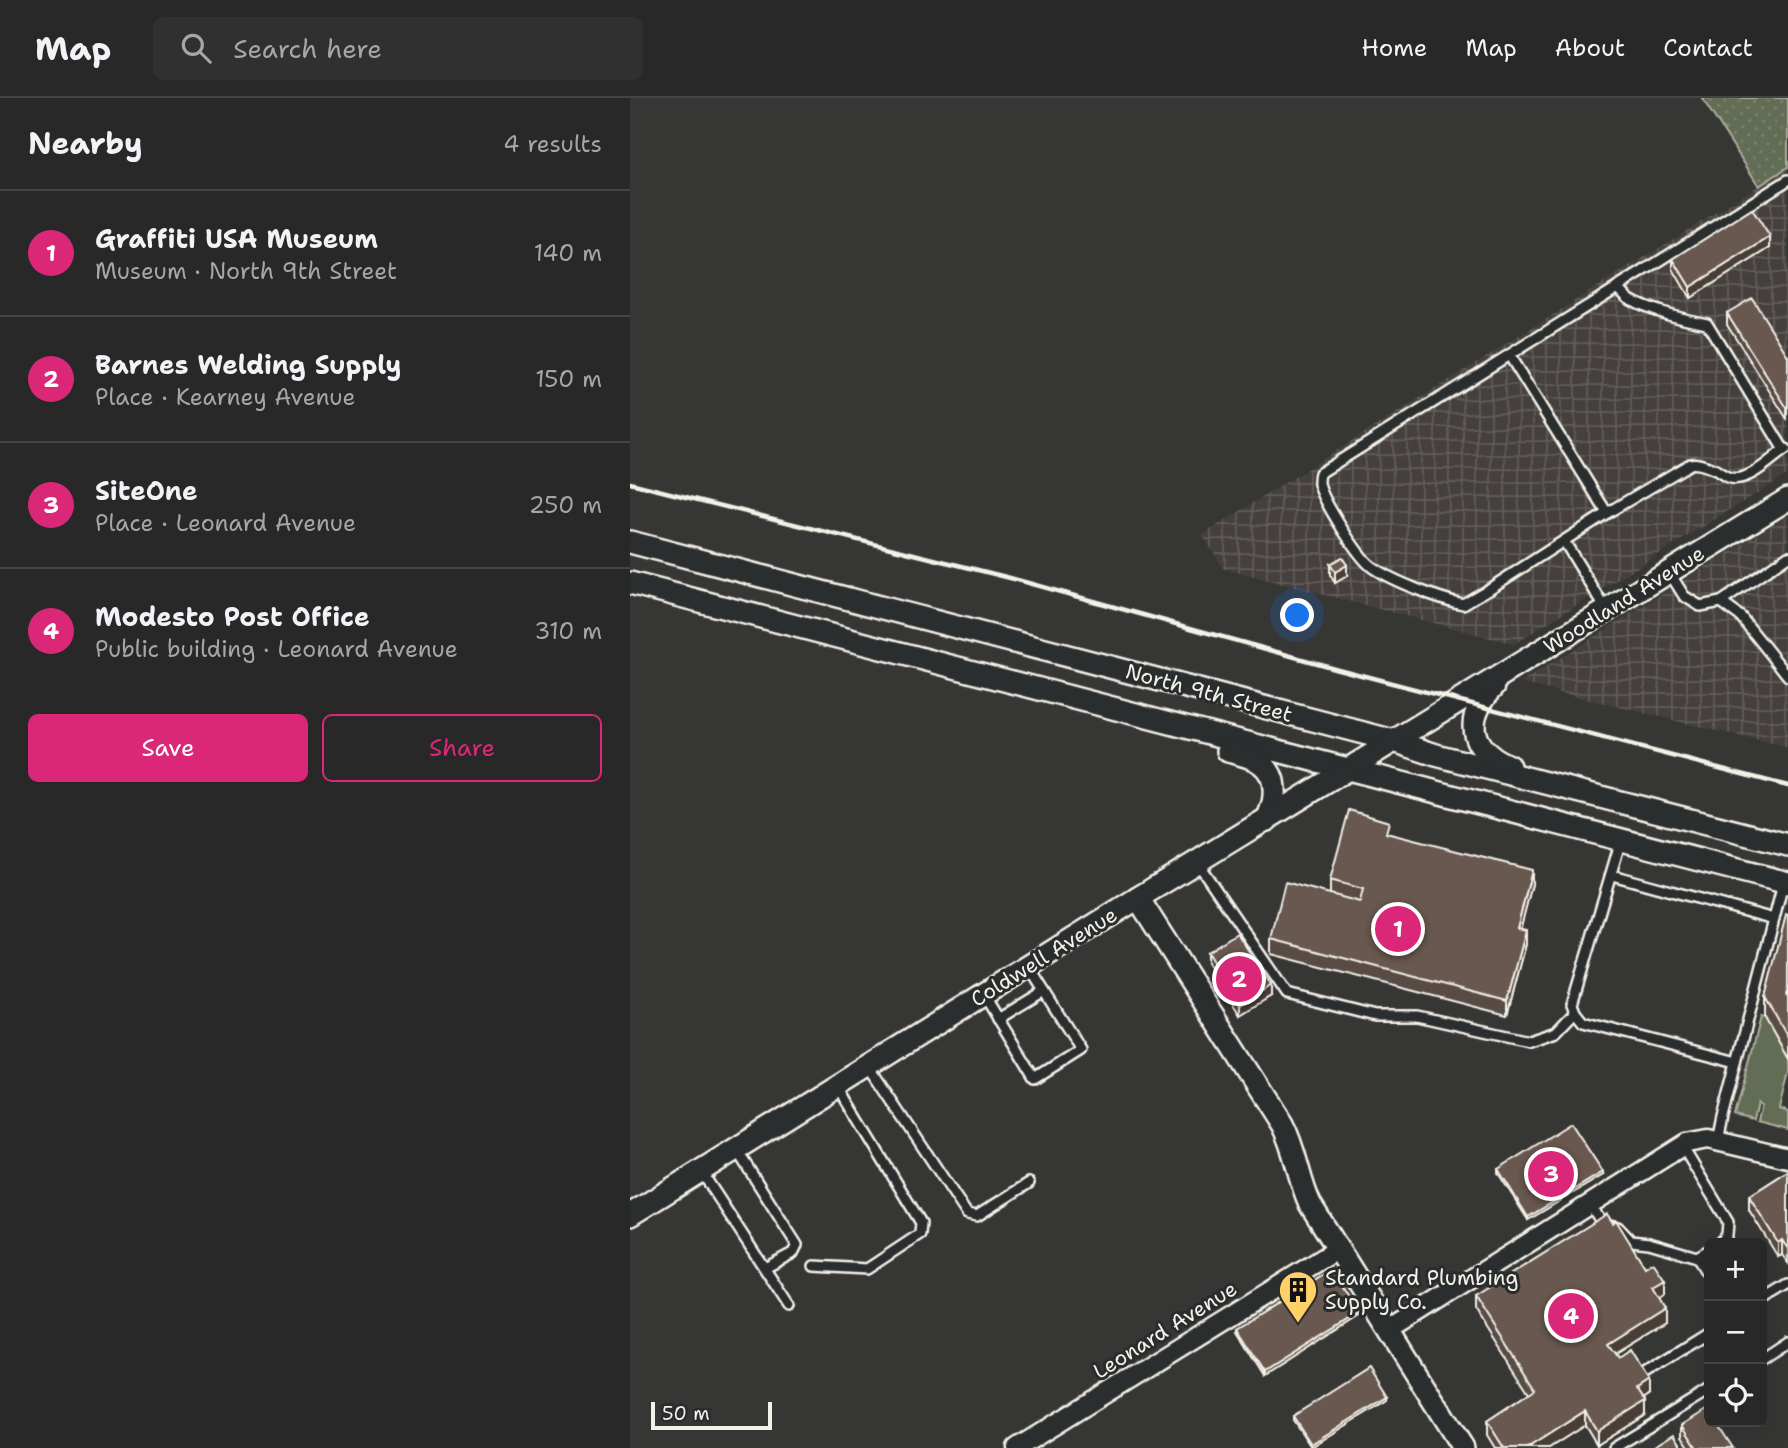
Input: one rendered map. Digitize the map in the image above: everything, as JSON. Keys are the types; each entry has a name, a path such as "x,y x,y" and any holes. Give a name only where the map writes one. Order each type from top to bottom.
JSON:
{"street":[{"name":"Woodland Avenue","path":"1460,700 1788,499"},
{"name":"North 9th Street","path":"630,542 1788,845"},
{"name":"North 9th Street","path":"630,583 1786,882"},
{"path":"1508,671 1479,705 1473,729 1479,745 1487,754 1507,766 1581,787 1585,794"},
{"name":"Coldwell Avenue","path":"634,1209 701,1171 1460,700"},
{"path":"1155,719 1172,736 1251,757 1263,763 1272,776 1275,791 1275,801 1268,820"},
{"path":"1138,898 1282,1124 1290,1140 1304,1192 1463,1448"},
{"path":"1390,1330 1589,1203 1695,1140 1708,1139 1788,1158"},
{"name":"Leonard Avenue","path":"1017,1448 1338,1250"}],"lane":[{"path":"1618,287 1629,298 1645,305 1707,323 1786,449 1744,477 1732,478 1694,462 1606,513 1463,604 1394,579 1370,566 1335,518 1319,483 1320,473 1788,180"},
{"path":"1510,355 1606,513"},
{"path":"1564,541 1607,611"},
{"path":"1668,572 1684,596 1700,606 1721,603 1788,556"},
{"path":"1721,603 1741,617 1788,676"},
{"path":"1621,839 1572,1004 1575,1013 1583,1022 1737,1062"},
{"path":"1197,862 1287,995 1375,1016 1417,1016 1529,1041 1556,1032 1575,1013"},
{"path":"1612,875 1774,919"},
{"path":"1718,1141 1774,919 1786,882"},
{"path":"984,995 1035,1079 1082,1050 1029,967"},
{"path":"998,1019 1044,991"},
{"path":"869,1066 967,1214 977,1216 1029,1183"},
{"path":"814,1266 867,1269 920,1234 921,1223 838,1086"},
{"path":"1682,1146 1728,1222 1724,1238"},
{"path":"736,1149 797,1245 793,1253 765,1268"},
{"path":"701,1171 789,1306"},
{"path":"1589,1203 1602,1223 1618,1227 1631,1241 1649,1243 1698,1257 1704,1268"},
{"path":"1698,1257 1704,1253"},
{"path":"1767,1298 1788,1285"},
{"path":"1640,1376 1704,1336"},
{"path":"1767,1356 1788,1342"},
{"path":"1614,1448 1704,1393"}],"shaded area":[{"path":"1788,167 1788,474 1514,644 1224,569 1202,535"},
{"path":"1788,515 1788,748 1520,683"}],"green space":[{"path":"1702,98 1788,98 1788,167 1759,186"},
{"path":"1761,1017 1765,1018 1788,1059 1788,1073 1779,1109 1788,1112 1788,1130 1757,1122 1761,1106 1757,1104 1753,1121 1735,1116"}],"building":[{"path":"1752,209 1770,237 1690,287 1673,259"},
{"path":"1752,298 1788,356 1787,408 1727,313"},
{"path":"1342,557 1347,565 1335,572 1330,564"},
{"path":"1349,810 1389,822 1386,833 1532,870 1517,928 1526,930 1507,1001 1271,939 1285,882 1360,902 1363,889 1330,880"},
{"path":"1788,915 1788,1038 1765,997"},
{"path":"1237,933 1271,985 1240,1005 1207,952"},
{"path":"1571,1123 1603,1172 1528,1217 1498,1169"},
{"path":"1788,1171 1788,1249 1782,1240 1778,1243 1749,1196"},
{"path":"1607,1214 1613,1223 1616,1220 1645,1267 1653,1262 1665,1280 1653,1287 1665,1308 1608,1344 1618,1358 1630,1350 1649,1381 1637,1389 1645,1401 1597,1431 1585,1411 1527,1448 1504,1448 1487,1421 1535,1389 1476,1296"},
{"name":"Standard Plumbing Supply Co.","path":"1332,1269 1359,1313 1265,1372 1237,1328"},
{"path":"1369,1368 1387,1397 1311,1444 1293,1416"},
{"path":"1704,1411 1704,1427 1719,1427 1733,1448 1697,1448 1682,1425"},
{"path":"1674,1434 1683,1448 1651,1448"}],"railway":[{"path":"630,483 1010,578 1338,669 1788,786"}],"place":[{"name":"Graffiti USA Museum","path":"1398,929"},
{"name":"Barnes Welding Supply","path":"1239,979"},
{"name":"SiteOne","path":"1551,1174"},
{"name":"Modesto Post Office","path":"1571,1316"},
{"name":"Standard Plumbing Supply Co.","path":"1298,1324"}]}
